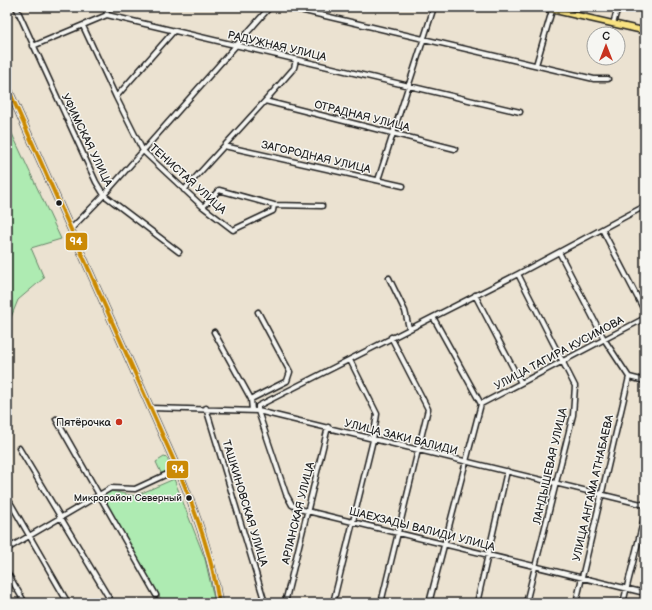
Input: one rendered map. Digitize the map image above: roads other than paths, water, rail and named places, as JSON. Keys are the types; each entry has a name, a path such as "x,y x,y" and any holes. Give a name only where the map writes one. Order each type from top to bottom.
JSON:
{"main road":[{"path":"540,7 553,8 645,31"},
{"path":"7,86 196,512 215,579 219,603"}],"street":[{"name":"УФИМСКАЯ УЛИЦА","path":"16,7 96,182 104,195 178,252"},
{"path":"33,46 107,15 106,7"},
{"path":"71,229 104,195 270,7"},
{"path":"287,7 594,79 608,79"},
{"path":"378,180 434,7"},
{"path":"613,24 618,7"},
{"path":"536,65 553,8"},
{"name":"РАДУЖНАЯ УЛИЦА","path":"107,15 173,32 236,45 520,112"},
{"name":"ТЕНИСТАЯ УЛИЦА","path":"83,26 143,151 184,190 233,230 273,211 274,205"},
{"path":"116,97 173,32"},
{"path":"184,190 294,68 296,60"},
{"name":"ОТРАДНАЯ УЛИЦА","path":"265,101 455,149"},
{"name":"ЗАГОРОДНАЯ УЛИЦА","path":"224,146 404,186"},
{"path":"203,207 218,190 274,205 322,206"},
{"path":"258,411 258,406 350,360 475,294 518,274 644,207"},
{"path":"602,229 645,312"},
{"path":"559,252 604,340 629,377 645,381"},
{"name":"ЛАНДЫШЕВАЯ УЛИЦА","path":"518,274 564,361 575,386 573,415 526,603"},
{"path":"389,278 405,311 409,328"},
{"path":"475,294 521,383"},
{"path":"251,399 286,381 290,372 258,312"},
{"path":"429,603 481,404 433,316"},
{"name":"УЛИЦА ТАГИРА КУСИМОВА","path":"481,404 645,318"},
{"path":"214,332 251,399 252,411"},
{"path":"382,603 428,409 391,337"},
{"path":"333,603 373,440 377,414 350,360"},
{"name":"УЛИЦА АНГАМА АТНАБАЕВА","path":"576,603 629,377"},
{"name":"УЛИЦА ЗАКИ ВАЛИДИ","path":"151,408 206,408 258,411 645,505"},
{"name":"ТАШКИНОВСКАЯ УЛИЦА","path":"206,408 265,603"},
{"name":"ШАЕХЗАДЫ ВАЛИДИ УЛИЦА","path":"258,411 286,494 292,505 308,511 645,593"},
{"path":"56,419 156,595"},
{"name":"АРЛАНСКАЯ УЛИЦА","path":"285,603 328,427"},
{"path":"20,448 112,603"},
{"path":"7,548 99,493 111,488 135,490 178,469"},
{"path":"478,603 507,471"},
{"path":"7,497 68,603"},
{"path":"623,603 645,514"},
{"path":"7,572 25,603"}],"place":[{"name":"Пятёрочка","path":"119,422"},
{"name":"Микрорайон Северный","path":"189,498"}]}
